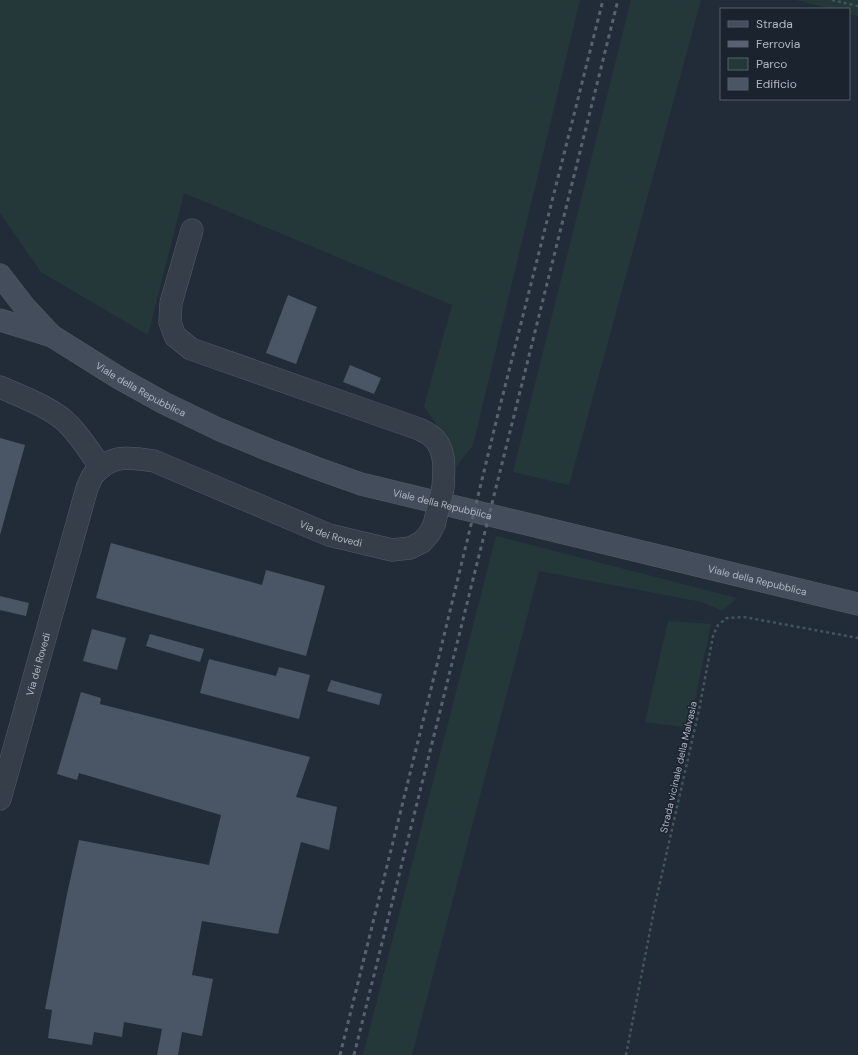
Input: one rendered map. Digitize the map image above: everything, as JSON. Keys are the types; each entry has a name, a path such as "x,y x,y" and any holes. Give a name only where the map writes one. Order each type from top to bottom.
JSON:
{"street":[{"name":"Via dei Rovedi","path":"0,799 86,488 93,475 110,461 122,458 135,458 154,461 329,535 392,550 410,548 422,542 430,534 434,525 443,488 444,462 441,447 432,436 419,429 191,349 175,336 170,322 171,303 192,230"},
{"name":"Viale della Repubblica","path":"0,275 24,306 52,336 119,378 171,406 218,429 269,450 354,481 858,604"},
{"name":"Viale della Repubblica","path":"0,320 52,336"},
{"path":"0,387 53,412 67,423 83,442 101,468"}],"path":[{"path":"832,0 858,6"},
{"name":"Strada vicinale della Malvasia","path":"626,1055 656,900 699,710 713,636 718,625 727,618 744,616 858,638"}],"green space":[{"path":"0,0 580,0 473,445 456,467 443,435 424,406 452,305 184,193 148,335 41,272 0,213"},
{"path":"631,0 701,0 569,485 513,472"},
{"path":"796,0 858,0 858,16 850,14 850,8 827,8"},
{"path":"496,536 737,598 722,611 702,602 539,571 412,1055 363,1055"},
{"path":"668,621 711,624 689,728 645,722"}],"building":[{"path":"288,295 317,307 296,364 266,353"},
{"path":"350,365 381,378 374,394 343,382"},
{"path":"0,438 25,445 0,535"},
{"path":"111,543 262,585 266,570 325,586 306,656 96,598"},
{"path":"0,596 29,603 26,616 0,610"},
{"path":"92,629 126,638 117,670 83,661"},
{"path":"150,634 204,649 200,662 146,646"},
{"path":"209,659 276,676 279,667 310,675 299,719 200,693"},
{"path":"331,680 382,694 379,705 327,691"},
{"path":"81,692 101,698 100,704 310,757 296,797 337,807 329,850 301,842 278,934 202,921 192,975 213,979 202,1036 182,1032 178,1055 157,1055 162,1029 124,1022 122,1037 94,1032 92,1045 48,1038 52,1010 45,1009 79,840 209,865 221,815 79,773 77,780 57,774"}],"railway":[{"path":"340,1055 497,418 603,0"},
{"path":"354,1055 618,0"}]}
